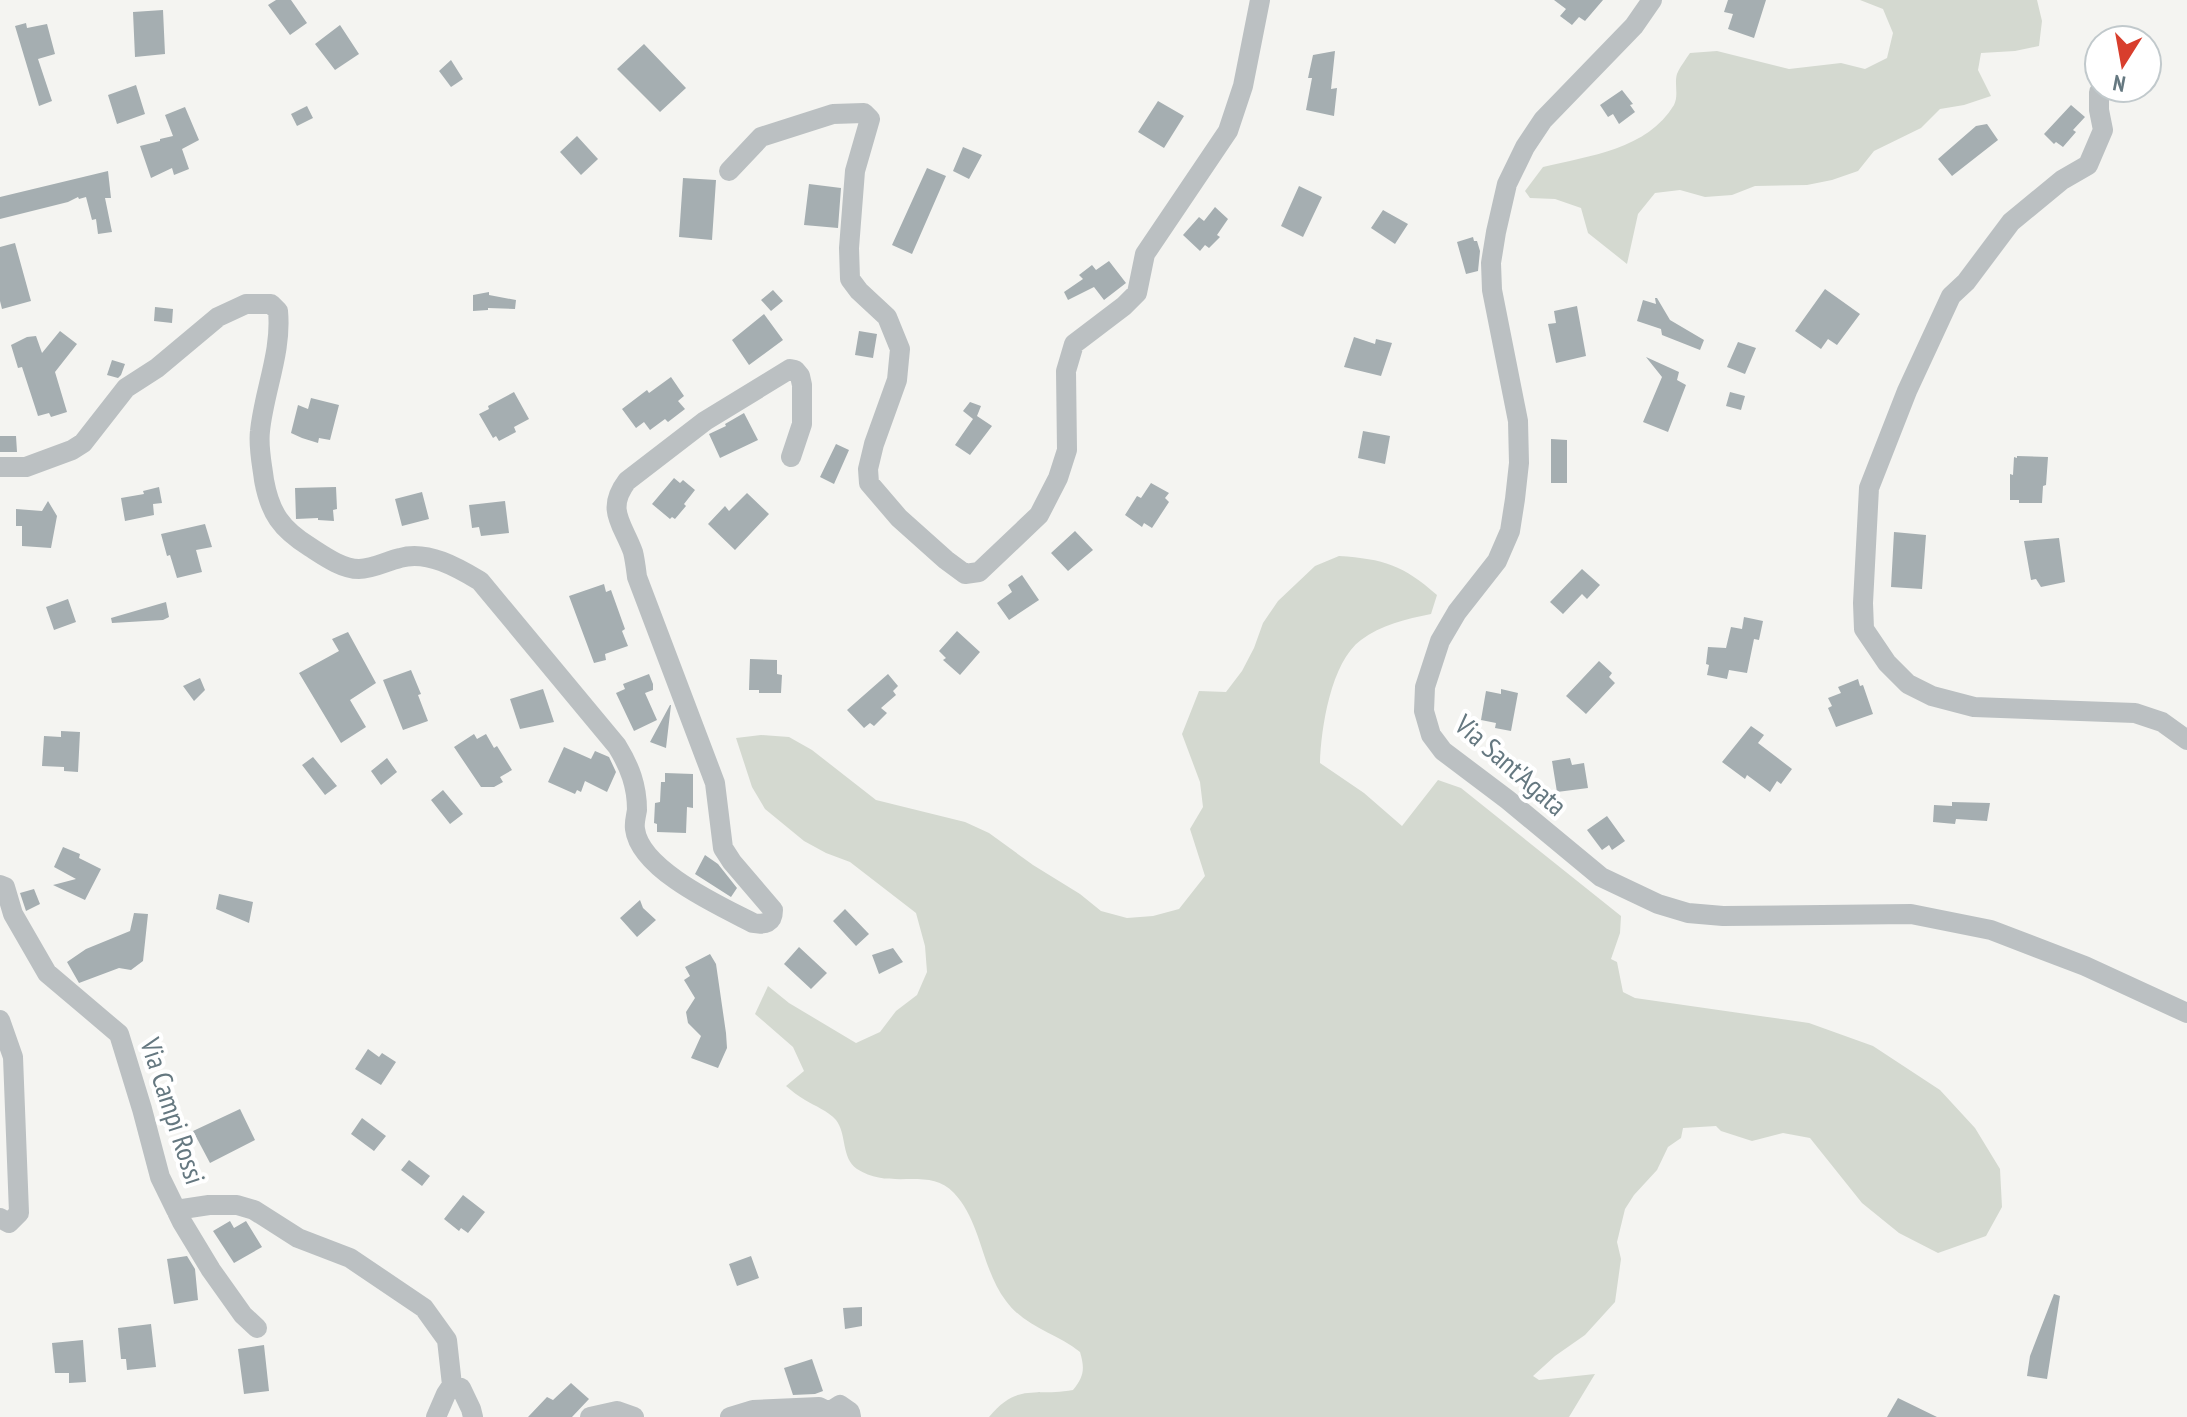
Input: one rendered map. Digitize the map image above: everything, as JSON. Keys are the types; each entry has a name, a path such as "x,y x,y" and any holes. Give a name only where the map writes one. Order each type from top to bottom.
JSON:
{"street":[{"path":"729,171 761,137 833,114 864,113 870,119 855,171 849,248 850,279 887,317 900,349 897,380 868,469 869,483 899,518 946,560 965,574 979,572 1039,515 1058,478 1067,450 1066,371 1074,344 1137,293 1145,254 1228,131 1243,86 1260,0"},
{"name":"Via Sant'Agata","path":"1652,0 1634,26 1543,120 1525,147 1507,184 1491,263 1492,290 1518,421 1519,463 1515,499 1510,531 1497,561 1457,612 1440,641 1425,687 1424,711 1431,735 1443,751 1601,877 1658,904 1688,913 1723,916 1911,914 1934,917 1991,930 2085,966 2187,1013"},
{"path":"2099,104 2103,130 2088,165 2062,180 2011,222 1966,282 1951,296 1907,391 1869,488 1864,629 1887,663 1908,684 1932,696 1974,707 2135,713 2162,722 2187,740"},
{"path":"0,467 26,467 72,450 83,443 126,388 157,368 218,317 246,304 271,304 278,311 278,341 260,432 260,455 268,500 276,519 295,538 350,568 362,569 404,556 422,556 459,568 480,581 617,746 631,770 635,786 635,828 646,854 695,894 761,925 770,922 773,910 723,848 715,783 616,514 621,490 627,481 705,421 790,369 800,376 802,385 802,424 791,457"},
{"name":"Via Campi Rossi","path":"0,885 5,887 13,914 47,973 119,1034 160,1177 211,1270 243,1315 257,1328"},
{"path":"0,1020 13,1057 19,1213 9,1223 0,1218"},
{"path":"176,1210 209,1205 237,1205 254,1210 298,1238 350,1258 424,1308 447,1340 452,1385 436,1417"},
{"path":"452,1385 461,1388 473,1417"},
{"path":"730,1417 753,1410 819,1407 829,1414 840,1405 850,1412 851,1417"},
{"path":"590,1417 617,1411 634,1417"}],"shaded area":[{"path":"1860,0 2037,0 2042,21 2039,46 1981,53 1978,70 1991,96 1940,109 1921,128 1874,151 1858,171 1807,185 1755,186 1732,195 1705,197 1680,190 1655,193 1638,214 1627,264 1588,233 1581,208 1555,199 1530,198 1525,191 1543,167 1598,154 1649,132 1674,105 1677,74 1690,53 1717,51 1789,69 1841,63 1865,69 1887,58 1893,33 1883,9"},
{"path":"1339,556 1392,565 1437,595 1431,614 1377,630 1351,650 1335,679 1330,697 1320,763 1364,793 1402,826 1438,780 1461,788 1621,916 1620,933 1611,959 1617,962 1623,992 1635,998 1809,1023 1873,1046 1940,1090 1975,1128 2000,1169 2002,1207 1986,1236 1938,1253 1899,1233 1862,1203 1810,1138 1783,1133 1752,1141 1721,1131 1716,1126 1683,1128 1681,1138 1668,1147 1657,1170 1625,1209 1617,1242 1621,1259 1615,1302 1585,1335 1533,1376 1539,1380 1595,1374 1569,1417 989,1417 999,1406 1018,1395 1073,1390 1082,1372 1080,1352 1031,1324 1006,1301 991,1274 970,1218 954,1193 933,1181 883,1178 857,1169 846,1152 836,1120 786,1086 804,1071 793,1047 755,1014 768,986 789,1003 856,1043 880,1032 896,1011 917,995 927,972 925,946 916,913 850,862 804,841 765,809 752,787 736,738 761,735 789,737 812,750 876,800 965,822 989,833 1101,911 1127,918 1153,916 1179,909 1205,876 1190,829 1203,807 1200,782 1182,734 1199,691 1226,692 1242,671 1263,623 1278,601 1315,566"}],"building":[{"path":"276,0 291,0 307,23 290,35 268,5"},
{"path":"1554,0 1603,0 1585,21 1579,17 1572,25 1560,16 1566,9"},
{"path":"1728,0 1766,0 1754,38 1728,29 1733,14 1724,12"},
{"path":"163,10 165,54 135,57 133,12"},
{"path":"26,23 27,28 47,24 55,54 38,59 52,101 39,106 15,26"},
{"path":"340,25 359,54 335,70 315,44"},
{"path":"644,44 686,88 660,112 617,69"},
{"path":"1335,51 1331,89 1337,88 1334,116 1306,110 1313,55"},
{"path":"451,60 463,79 451,87 439,71"},
{"path":"136,85 145,114 117,124 108,95"},
{"path":"1622,90 1635,112 1619,124 1613,114 1608,117 1600,105"},
{"path":"1158,101 1184,116 1164,148 1138,132"},
{"path":"2071,105 2085,117 2063,147 2056,142 2054,144 2044,134"},
{"path":"307,106 313,118 297,126 291,114"},
{"path":"185,107 199,140 182,149 189,169 174,175 172,168 151,178 140,146 173,136 165,115"},
{"path":"1987,124 1998,140 1952,176 1938,159 1976,126"},
{"path":"577,136 598,159 581,175 560,152"},
{"path":"963,147 982,155 969,179 953,171"},
{"path":"927,168 946,176 912,254 892,245"},
{"path":"108,171 111,198 105,198 112,232 98,234 96,219 92,220 86,197 0,219 0,197"},
{"path":"683,178 716,180 712,240 679,237"},
{"path":"809,184 841,188 838,228 804,225"},
{"path":"1299,186 1322,197 1303,237 1281,226"},
{"path":"1215,207 1228,219 1217,235 1220,237 1209,248 1205,245 1200,251 1183,235 1199,217 1204,221"},
{"path":"1383,210 1408,224 1395,244 1371,228"},
{"path":"1473,237 1480,251 1478,271 1466,274 1457,242"},
{"path":"15,243 31,301 2,309 0,247"},
{"path":"1109,261 1126,283 1104,300 1094,287 1068,300 1064,292 1083,279 1079,275 1092,265 1096,270"},
{"path":"1825,289 1860,314 1837,345 1828,339 1821,349 1795,331"},
{"path":"773,290 783,301 771,311 761,300"},
{"path":"489,292 489,295 516,300 515,309 473,311 473,295"},
{"path":"1655,298 1670,320 1704,340 1700,350 1662,335 1661,329 1637,321 1643,300 1656,304"},
{"path":"1577,306 1586,356 1556,363 1548,324 1556,323 1554,311"},
{"path":"155,307 173,309 172,323 154,321"},
{"path":"764,314 783,340 749,365 732,340"},
{"path":"60,331 77,344 55,372 67,412 51,417 49,413 38,416 22,367 18,368 11,345 36,336 42,353"},
{"path":"859,331 877,334 873,358 855,355"},
{"path":"1354,337 1375,344 1376,339 1392,343 1381,376 1344,367"},
{"path":"1738,342 1756,348 1745,374 1727,367"},
{"path":"1646,357 1679,372 1677,380 1686,385 1668,432 1643,422 1662,377"},
{"path":"112,360 125,364 118,378 107,375"},
{"path":"671,377 684,396 678,401 685,409 668,422 665,419 650,430 644,422 636,428 622,409"},
{"path":"514,392 529,419 514,427 516,432 499,441 496,436 493,438 479,414"},
{"path":"1730,392 1745,396 1741,410 1726,406"},
{"path":"311,398 339,405 330,440 319,438 318,443 291,433 298,405 308,409"},
{"path":"970,402 981,406 977,416 992,426 970,455 955,445 973,419 963,411"},
{"path":"744,413 758,440 720,458 709,434"},
{"path":"1363,431 1390,436 1385,464 1358,458"},
{"path":"0,436 16,436 17,452 0,452"},
{"path":"1551,439 1567,440 1567,483 1551,483"},
{"path":"836,444 849,450 834,484 820,477"},
{"path":"2014,457 2048,457 2042,503 2010,500 2010,474 2013,475"},
{"path":"674,478 680,483 683,480 695,490 675,519 670,519 652,504"},
{"path":"1151,483 1169,493 1165,498 1169,502 1152,528 1144,523 1142,527 1125,515 1137,496 1141,498"},
{"path":"159,487 162,503 153,504 154,515 125,521 121,498 144,494 143,491"},
{"path":"336,487 334,521 296,519 295,488"},
{"path":"422,492 429,519 402,526 395,499"},
{"path":"747,493 769,514 735,550 708,524 725,506 729,511"},
{"path":"48,501 57,516 51,548 22,546 22,526 16,526 16,509 42,511"},
{"path":"505,501 509,533 481,536 479,527 472,528 469,505"},
{"path":"205,524 212,547 196,550 202,572 177,578 161,534"},
{"path":"1075,531 1093,550 1068,571 1051,553"},
{"path":"1894,532 1926,535 1922,589 1891,587"},
{"path":"2059,538 2065,582 2041,587 2036,579 2031,580 2024,541"},
{"path":"1582,569 1600,585 1587,599 1582,594 1563,614 1550,602"},
{"path":"1022,575 1039,600 1009,620 997,603 1012,592 1008,585"},
{"path":"604,584 606,592 611,590 628,646 605,654 606,660 594,663 569,596"},
{"path":"68,599 76,622 54,630 46,607"},
{"path":"166,602 169,617 163,620 112,623 111,618"},
{"path":"1744,617 1763,621 1759,640 1754,639 1747,673 1729,670 1727,679 1707,675 1708,647 1726,648 1731,627 1742,629"},
{"path":"957,631 980,652 960,675 943,660 946,658 939,651"},
{"path":"348,632 376,683 350,700 366,727 341,743 299,673 339,651 332,639"},
{"path":"750,659 777,660 777,674 782,675 781,693 749,690"},
{"path":"1599,661 1612,673 1609,677 1615,683 1586,714 1566,696"},
{"path":"411,670 428,721 403,730 383,680"},
{"path":"649,674 653,690 645,693 657,720 634,731 616,693 625,689 623,684"},
{"path":"888,674 898,686 893,691 896,695 881,708 887,713 874,726 870,723 864,728 847,710"},
{"path":"200,678 205,690 194,701 183,686"},
{"path":"1858,679 1873,714 1836,727 1828,708 1832,706 1828,698 1841,693 1838,687"},
{"path":"543,689 554,722 520,729 510,699"},
{"path":"1501,689 1518,693 1511,731 1495,728 1496,723 1481,720 1486,691 1501,694"},
{"path":"671,705 666,748 650,742"},
{"path":"1751,726 1764,735 1758,743 1792,769 1781,784 1777,781 1770,792 1722,762"},
{"path":"61,731 80,732 78,772 64,771 64,767 42,766 44,736 61,737"},
{"path":"474,734 477,739 486,734 512,770 500,777 503,782 494,787 481,787 454,747"},
{"path":"564,747 591,759 595,751 609,757 616,772 607,792 585,781 581,792 577,790 575,794 548,782"},
{"path":"313,757 337,786 325,795 302,765"},
{"path":"387,758 397,772 381,785 371,771"},
{"path":"1570,758 1572,765 1584,763 1588,788 1557,792 1552,761"},
{"path":"665,773 693,774 693,808 687,807 686,833 657,832 655,803 660,802 661,782 665,782"},
{"path":"443,790 463,814 450,824 431,800"},
{"path":"1952,802 1990,803 1987,821 1956,819 1955,824 1933,822 1934,805 1952,806"},
{"path":"1607,816 1625,841 1612,850 1609,845 1602,850 1587,830"},
{"path":"63,847 80,854 79,858 101,869 85,900 53,885 76,879 54,867"},
{"path":"705,855 718,864 737,888 731,897 695,874"},
{"path":"34,889 40,904 26,911 20,893"},
{"path":"219,894 253,902 249,923 216,909"},
{"path":"640,900 643,908 656,920 637,937 620,918"},
{"path":"845,909 869,934 856,946 833,921"},
{"path":"134,913 148,914 143,961 131,970 119,968 79,983 67,962 86,949 130,931"},
{"path":"799,947 827,973 811,989 784,964"},
{"path":"893,948 903,962 879,974 872,955"},
{"path":"710,954 716,964 726,1033 727,1048 718,1068 691,1058 701,1036 688,1023 686,1012 695,998 684,980 690,976 685,967"},
{"path":"368,1049 379,1057 382,1053 396,1062 381,1085 355,1069"},
{"path":"240,1109 255,1140 210,1163 193,1131"},
{"path":"362,1118 386,1136 374,1151 351,1134"},
{"path":"409,1160 430,1176 422,1186 401,1170"},
{"path":"463,1195 485,1212 468,1233 461,1228 459,1231 444,1219"},
{"path":"230,1221 234,1228 246,1221 262,1247 234,1263 213,1231"},
{"path":"187,1256 195,1269 198,1300 174,1304 167,1259"},
{"path":"751,1256 759,1278 737,1286 729,1264"},
{"path":"2054,1294 2060,1296 2047,1379 2027,1376 2030,1356"},
{"path":"862,1307 862,1326 845,1329 843,1308"},
{"path":"151,1324 156,1367 127,1370 126,1359 121,1359 118,1328"},
{"path":"83,1340 86,1382 69,1383 69,1373 55,1373 52,1343"},
{"path":"264,1345 269,1391 244,1394 238,1349"},
{"path":"812,1359 823,1391 793,1395 784,1368"},
{"path":"571,1383 589,1399 572,1417 528,1417 547,1397 553,1400"},
{"path":"1898,1398 1937,1417 1887,1417"}]}
